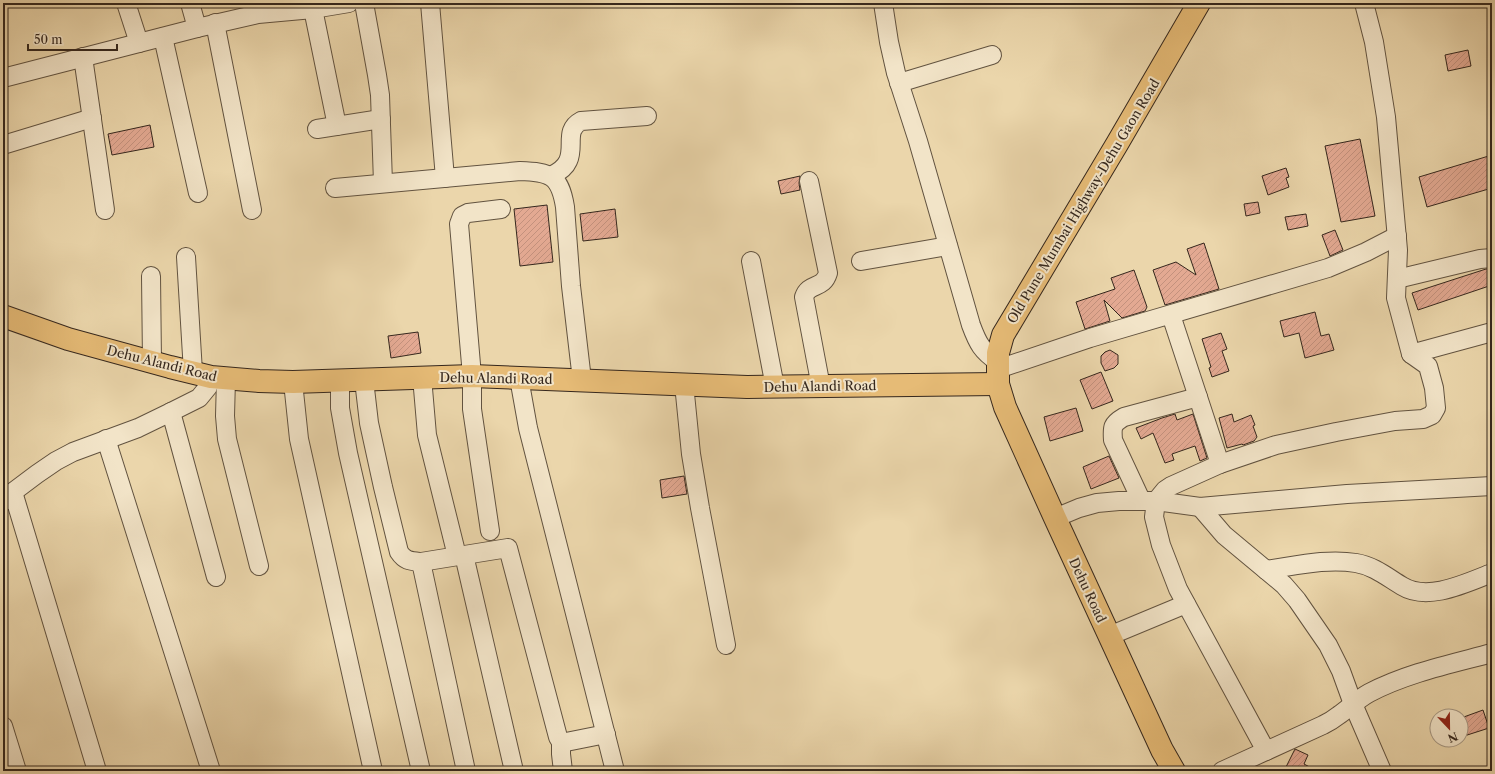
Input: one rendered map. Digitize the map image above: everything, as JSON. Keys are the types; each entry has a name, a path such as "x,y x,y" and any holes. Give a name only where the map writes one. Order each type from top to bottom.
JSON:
{"main road":[{"name":"Old Pune Mumbai Highway-Dehu Gaon Road","path":"1005,407 998,372 998,353 1004,335 1199,3"},
{"name":"Dehu Alandi Road","path":"3,316 68,339 210,376 293,382 472,376 775,387 821,387 998,372"},
{"name":"Dehu Road","path":"1005,407 1109,636 1174,771"}],"street":[{"path":"126,3 139,43"},
{"path":"190,3 197,28"},
{"path":"3,78 215,24 256,8 313,10 349,3"},
{"path":"364,3 378,75 383,183"},
{"path":"430,3 445,178"},
{"path":"883,3 889,42 899,83 976,338 980,347 987,354 998,372 1090,338 1328,268 1366,252 1397,236"},
{"path":"1149,501 1171,486 1220,464 1276,445 1373,425 1423,419 1432,415 1436,408 1434,388 1428,366 1411,354 1396,298 1398,250 1385,110 1374,42 1364,3"},
{"path":"313,10 337,126"},
{"path":"215,24 252,210"},
{"path":"163,37 198,193"},
{"path":"899,83 992,55"},
{"path":"83,57 105,210"},
{"path":"551,176 557,173 568,162 574,125 581,121 647,116"},
{"path":"3,145 92,118"},
{"path":"317,129 381,119"},
{"path":"335,188 520,171 542,172 551,176 559,185 564,196 571,286 582,380"},
{"path":"809,181 828,273 823,283 812,287 806,292 804,297 821,387"},
{"path":"490,531 472,409 472,376 459,224 462,216 468,213 501,209"},
{"path":"861,261 948,246"},
{"path":"186,257 210,376 225,416 227,439 259,566"},
{"path":"1397,278 1480,259 1492,258"},
{"path":"751,261 775,387"},
{"path":"151,276 152,362"},
{"path":"1171,315 1220,464"},
{"path":"1411,354 1492,332"},
{"path":"97,771 8,497 56,461 73,452 106,438 138,428 199,398 208,387 210,376"},
{"path":"422,377 427,435 461,556 514,771"},
{"path":"518,378 528,428 615,771"},
{"path":"340,380 340,408 348,453 422,771"},
{"path":"364,380 369,423 396,544 403,558 421,562 508,548 558,737 561,742 560,754 563,771"},
{"path":"293,382 299,439 373,771"},
{"path":"684,384 700,508 726,646"},
{"path":"1198,397 1124,417 1115,422 1112,430 1113,440 1133,487 1149,501 1161,545 1178,589 1266,751"},
{"path":"172,412 216,577"},
{"path":"106,438 211,771"},
{"path":"1055,518 1079,508 1097,503 1119,501 1149,501 1200,507 1347,494 1492,486"},
{"path":"1200,507 1224,535 1284,585 1297,600 1328,646 1341,671 1353,704 1382,771"},
{"path":"1266,570 1321,562 1337,561 1356,563 1368,566 1413,592 1424,593 1438,591 1492,573"},
{"path":"421,562 466,771"},
{"path":"1109,636 1186,604"},
{"path":"1222,771 1323,725 1339,716 1368,694 1413,675 1492,653"},
{"path":"3,726 17,771"},
{"path":"561,742 574,741 606,734"}],"building":[{"path":"1468,50 1471,66 1448,71 1445,55"},
{"path":"150,125 154,147 112,155 108,134"},
{"path":"1360,139 1375,216 1341,222 1325,146"},
{"path":"1492,155 1492,188 1427,207 1419,177"},
{"path":"1286,168 1289,177 1286,178 1289,187 1268,195 1262,176"},
{"path":"800,176 800,190 781,194 778,181"},
{"path":"1258,202 1260,213 1246,216 1244,204"},
{"path":"547,205 553,262 520,266 514,209"},
{"path":"615,209 618,237 583,241 580,214"},
{"path":"1306,214 1308,226 1288,230 1285,217"},
{"path":"1335,230 1343,250 1330,256 1322,235"},
{"path":"1204,243 1219,289 1165,305 1153,270 1176,262 1196,275 1187,249"},
{"path":"1486,269 1492,269 1492,285 1418,310 1412,293"},
{"path":"1134,270 1147,307 1145,311 1122,318 1104,300 1110,321 1085,329 1076,302 1115,289 1111,278"},
{"path":"1315,312 1321,336 1329,334 1334,350 1305,358 1299,333 1284,337 1280,321"},
{"path":"418,332 421,353 391,358 388,336"},
{"path":"1221,333 1227,349 1222,351 1229,371 1212,377 1209,368 1211,367 1202,339"},
{"path":"1110,350 1118,355 1118,364 1114,368 1105,371 1101,363 1101,356"},
{"path":"1101,372 1113,401 1092,409 1080,380"},
{"path":"1076,408 1083,431 1050,441 1044,417"},
{"path":"1175,414 1177,420 1193,414 1207,458 1200,461 1195,446 1172,454 1174,460 1165,463 1153,433 1141,439 1136,428"},
{"path":"1232,414 1234,422 1251,415 1255,425 1253,426 1257,437 1254,441 1227,448 1219,418"},
{"path":"1109,456 1119,478 1091,489 1083,467"},
{"path":"684,476 687,494 662,498 660,480"},
{"path":"1483,710 1489,728 1469,734 1469,715"},
{"path":"1295,749 1308,755 1304,764 1317,771 1284,771"}]}
